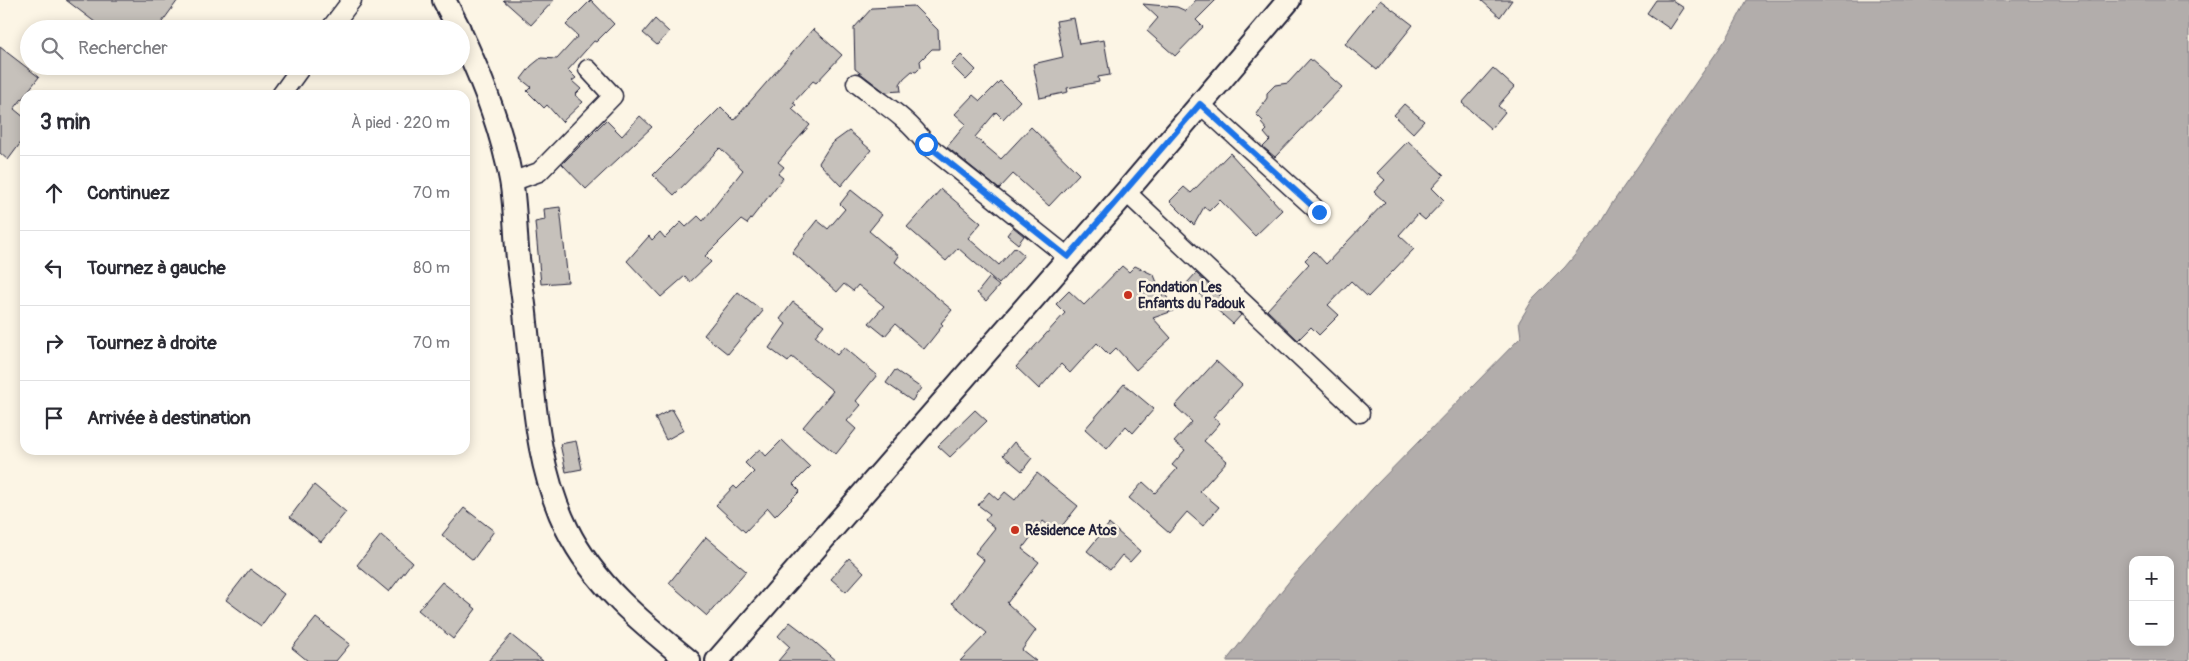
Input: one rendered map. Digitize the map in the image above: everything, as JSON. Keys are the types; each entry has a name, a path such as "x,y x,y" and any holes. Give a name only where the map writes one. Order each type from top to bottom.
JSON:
{"main road":[{"path":"444,0 454,20"},
{"path":"718,661 1126,192 1289,0"},
{"path":"470,53 500,132 511,182 538,437 546,476 555,504 567,531 585,559 612,593 637,619 689,661"}],"lane":[{"path":"337,20 352,0"},
{"path":"511,182 539,172 613,96 588,69"},
{"path":"285,90 295,75"},
{"path":"856,83 885,106 900,114 926,144 1068,257"},
{"path":"1200,104 1319,212"},
{"path":"1126,192 1360,413"}],"shaded area":[{"path":"1747,0 2189,0 2189,661 1226,661 1291,579 1373,488 1521,337 1519,322 1533,299 1565,267 1598,227 1611,205 1728,36"}],"building":[{"path":"66,0 178,0 164,20 92,20"},
{"path":"503,0 554,0 531,25"},
{"path":"591,0 614,24 596,42 594,41 568,70 576,78 572,81 581,89 575,95 583,102 562,122 547,105 544,108 527,91 531,87 521,79 531,66 541,58 557,59 578,36 566,25"},
{"path":"1196,0 1216,0 1196,20 1203,27 1175,56 1147,31 1158,18 1143,4 1177,7 1186,11"},
{"path":"1380,0 1413,25 1377,70 1345,44"},
{"path":"1481,0 1512,0 1500,17"},
{"path":"1656,0 1672,0 1684,8 1670,29 1647,13"},
{"path":"914,6 938,30 939,49 932,49 920,61 921,67 916,72 912,71 904,78 900,84 901,91 885,92 855,69 854,28 872,8"},
{"path":"1074,18 1079,44 1104,40 1110,75 1098,77 1099,82 1067,88 1068,92 1040,98 1033,64 1063,57 1056,21"},
{"path":"655,19 669,32 657,45 643,33"},
{"path":"813,29 842,55 816,83 813,81 793,103 796,105 792,109 810,125 778,162 784,167 778,174 783,178 747,224 741,220 705,256 711,262 690,282 685,276 661,297 627,261 649,236 652,240 660,232 665,238 681,222 686,227 698,216 703,221 743,170 720,148 674,195 653,175 721,107 734,120"},
{"path":"0,47 20,62 20,75 36,75 39,77 29,90 20,90 20,101 14,109 20,114 20,144 8,160 0,153"},
{"path":"961,55 976,70 966,80 951,65"},
{"path":"1310,59 1342,87 1275,157 1263,147 1270,140 1264,133 1267,130 1261,123 1263,121 1256,114 1267,98 1267,93 1275,85 1288,83"},
{"path":"1493,68 1514,87 1498,106 1505,112 1491,129 1462,103"},
{"path":"1000,81 1020,101 1003,119 996,112 975,137 1001,159 1031,127 1079,174 1049,206 1013,174 999,189 947,147 966,124 955,114 973,95 980,101"},
{"path":"1404,104 1424,121 1413,133 1394,115"},
{"path":"640,116 652,127 586,189 562,164 606,120 622,136"},
{"path":"849,131 871,150 841,186 819,163 831,144"},
{"path":"1408,141 1444,175 1432,188 1444,200 1425,220 1418,214 1399,235 1414,249 1368,297 1351,281 1328,305 1339,315 1319,335 1311,327 1298,340 1267,310 1309,264 1305,260 1314,251 1326,264 1385,202 1374,192 1385,180 1377,173"},
{"path":"1230,153 1282,210 1255,236 1220,200 1209,211 1204,207 1194,225 1170,201 1184,187 1191,193"},
{"path":"941,189 981,223 968,238 999,265 1015,247 1024,255 999,284 958,248 946,261 907,227"},
{"path":"851,190 882,215 869,231 899,256 895,262 952,310 924,349 895,324 885,336 869,323 884,306 858,285 853,291 844,284 837,292 792,252 817,220 828,229 845,209 840,204"},
{"path":"560,207 568,282 541,284 535,222 545,220 544,209"},
{"path":"1013,227 1024,236 1018,244 1007,235"},
{"path":"1122,266 1129,272 1135,266 1154,275 1162,295 1166,295 1173,311 1153,318 1171,338 1136,370 1116,348 1109,355 1097,343 1070,373 1061,364 1039,389 1016,367 1065,313 1056,304 1069,291 1084,305"},
{"path":"1196,273 1241,315 1233,324 1187,283"},
{"path":"989,278 999,286 986,301 977,293"},
{"path":"738,292 763,311 728,354 704,335"},
{"path":"793,302 824,325 815,336 837,355 844,347 877,375 856,401 861,405 847,421 856,429 836,454 803,427 833,391 792,357 788,362 769,348 786,324 780,319"},
{"path":"1216,361 1242,385 1213,417 1220,423 1204,441 1227,461 1200,491 1219,507 1203,526 1187,512 1169,533 1129,498 1143,482 1155,493 1177,469 1172,465 1185,450 1174,442 1192,422 1175,406"},
{"path":"895,370 921,388 912,401 886,383"},
{"path":"1124,384 1154,409 1133,433 1126,426 1107,449 1085,429"},
{"path":"672,409 684,430 666,440 655,418"},
{"path":"975,410 987,421 950,457 938,446"},
{"path":"782,440 810,467 793,484 800,491 775,516 768,508 745,532 716,505 734,486 737,489 754,472 745,463 753,455 760,449 766,456"},
{"path":"576,441 582,469 566,472 560,444"},
{"path":"1014,442 1032,458 1022,471 1003,455"},
{"path":"1037,473 1078,506 1057,532 1043,521 1022,549 1039,562 1007,603 1036,630 1022,650 1036,661 960,661 987,633 952,603 984,560 975,553 995,528 985,520 990,514 978,505 989,492 998,500 1005,492 1015,500"},
{"path":"314,485 346,512 321,542 290,517"},
{"path":"464,508 494,531 473,560 442,535"},
{"path":"1109,524 1140,551 1130,562 1122,555 1110,570 1087,551"},
{"path":"381,535 412,562 389,592 357,565"},
{"path":"706,537 746,571 707,616 669,583"},
{"path":"849,558 864,572 846,592 831,579"},
{"path":"250,569 284,594 261,626 226,600"},
{"path":"442,582 476,609 453,639 418,610"},
{"path":"316,618 350,644 336,661 308,661 292,648"},
{"path":"790,622 837,661 778,661 790,647 778,636"},
{"path":"511,635 543,661 488,661"}],"place":[{"name":"Fondation Les Enfants du Padouk","path":"1128,295"},
{"name":"Résidence Atos","path":"1015,530"}],"route":[{"path":"926,144 987,195 1068,257 1200,104 1319,212"}]}
